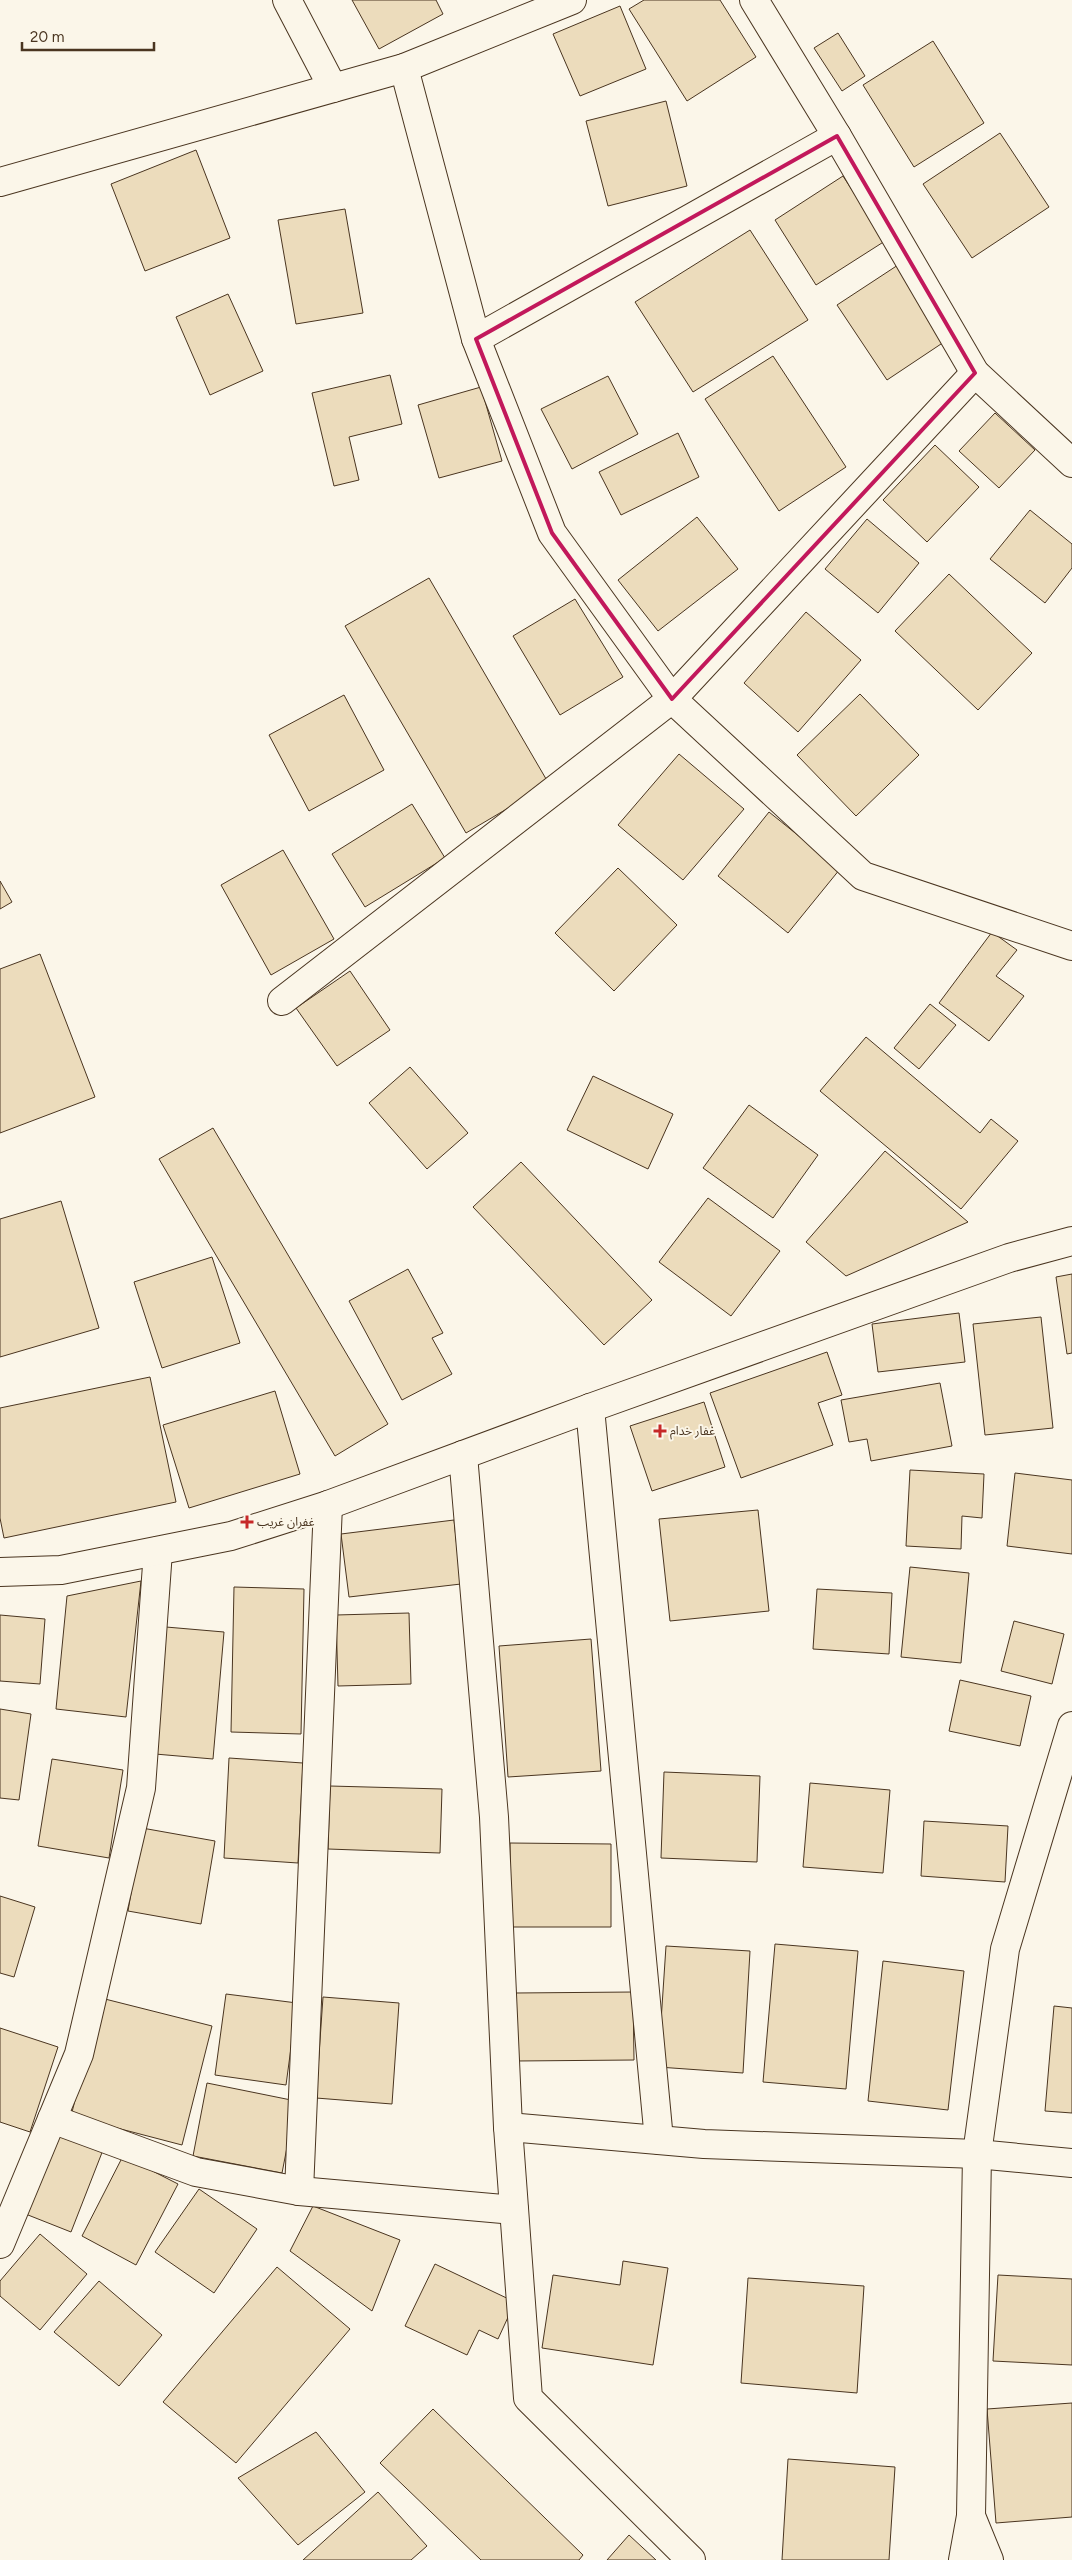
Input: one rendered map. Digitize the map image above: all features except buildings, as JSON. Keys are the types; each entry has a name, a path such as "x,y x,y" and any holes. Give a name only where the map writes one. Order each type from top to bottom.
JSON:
{"street":[{"path":"287,0 333,88"},
{"path":"0,182 404,68 572,0"},
{"path":"754,0 837,136 975,372 1072,463"},
{"path":"404,68 476,339 552,533 672,699 863,876 1072,946"},
{"path":"476,339 837,136"},
{"path":"282,1001 672,699 975,372"},
{"path":"0,1572 61,1570 231,1536 328,1505 590,1408 1010,1258 1072,1241"},
{"path":"590,1408 659,2140"},
{"path":"463,1455 494,1817 508,2127 528,2398 691,2560"},
{"path":"299,2191 328,1505"},
{"path":"0,2244 79,2054 141,1788 158,1551"},
{"path":"963,2560 971,2516 977,2154 1005,1949 1072,1726"},
{"path":"52,2119 196,2172 299,2191 514,2210"},
{"path":"508,2127 659,2140 977,2154 1072,2163"},
{"path":"971,2516 989,2560"}],"highlighted area":[{"path":"837,136 975,373 672,699 552,533 476,339"}],"place":[{"name":"غفار خدام","path":"660,1431"},
{"name":"غفران غريب","path":"247,1522"}]}
